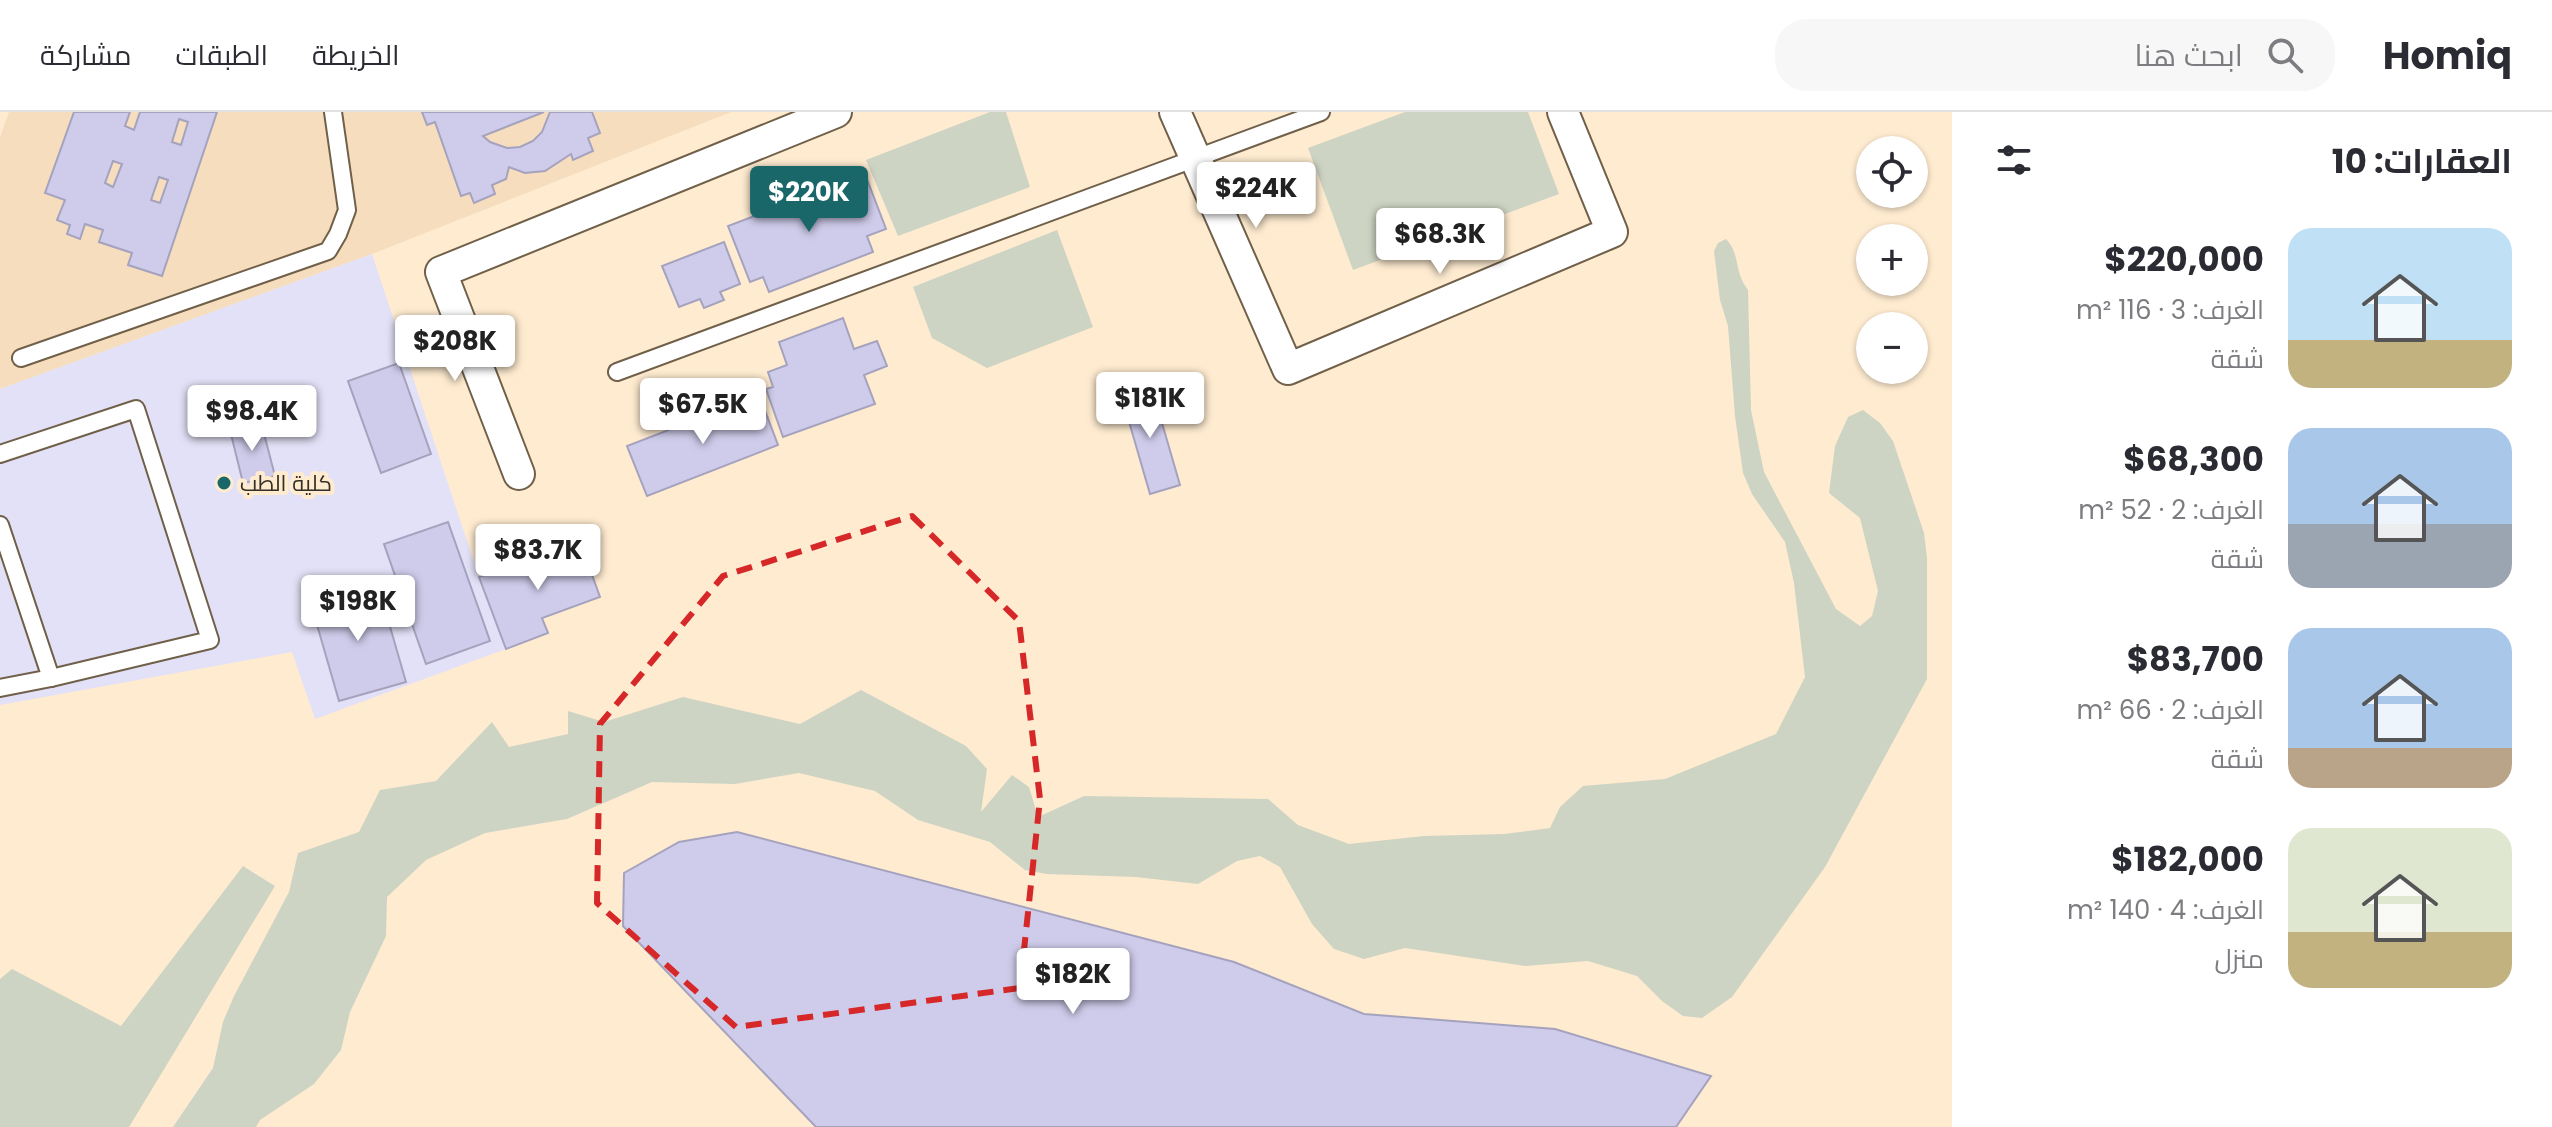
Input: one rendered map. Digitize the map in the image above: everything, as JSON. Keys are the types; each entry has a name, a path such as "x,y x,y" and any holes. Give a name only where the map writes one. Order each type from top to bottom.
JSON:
{"street":[{"path":"519,474 441,272 836,112"},
{"path":"1175,112 1288,369 1612,232 1563,112"}],"lane":[{"path":"21,358 328,251 347,210 333,112"},
{"path":"617,372 1321,112"},
{"path":"0,454 136,409 210,640 0,688"},
{"path":"0,525 51,678"}],"highlighted area":[{"path":"912,516 1019,621 1040,799 1020,988 736,1027 597,903 600,724 723,576"}],"shaded area":[{"path":"9,112 731,112 372,254 0,389 0,137"},
{"name":"كلية الطب","path":"372,254 479,577 506,649 315,719 292,652 0,705 0,389"}],"green space":[{"path":"990,112 1006,112 1030,187 898,236 866,160"},
{"path":"1405,112 1528,112 1559,194 1353,270 1308,148"},
{"path":"1057,230 1093,327 987,368 932,338 913,287"},
{"path":"1726,239 1734,251 1740,276 1748,290 1751,410 1764,472 1836,609 1860,626 1872,616 1878,591 1860,518 1829,493 1835,446 1848,417 1863,410 1880,423 1893,441 1924,533 1927,558 1927,679 1825,867 1732,997 1702,1018 1683,1016 1662,1001 1637,976 1588,961 1525,966 1405,948 1364,959 1334,949 1312,924 1280,867 1260,856 1237,861 1198,884 1136,877 1047,874 1025,870 990,842 918,820 875,791 799,773 735,784 652,782 567,819 485,833 426,860 387,897 386,936 350,1012 341,1050 314,1084 260,1120 256,1127 173,1127 213,1068 223,1022 289,892 298,853 359,832 380,790 436,781 492,722 509,747 568,734 568,711 604,722 683,697 800,724 861,690 966,746 987,769 981,812 1012,775 1029,787 1038,817 1084,796 1268,799 1298,825 1349,844 1550,828 1560,807 1583,786 1665,779 1776,734 1805,677 1794,583 1785,542 1752,494 1743,473 1728,326 1720,300 1714,251 1718,243"},
{"path":"243,866 275,886 129,1127 0,1127 0,979 12,969 121,1026"}],"building":[{"path":"74,112 130,112 125,126 134,130 140,112 217,112 162,276 128,265 132,253 99,242 103,230 85,224 80,239 67,234 70,225 57,220 65,200 45,193","holes":["179,119 188,122 181,145 172,142","113,161 122,164 113,187 105,183","159,177 168,180 160,203 151,200"]},
{"path":"422,112 544,112 483,136 507,148 520,147 533,141 542,132 550,112 592,112 600,133 588,138 593,151 573,160 571,154 545,171 525,173 509,167 506,179 492,185 495,194 474,203 470,193 461,196 435,122 427,125"},
{"path":"865,174 886,229 867,236 873,252 769,292 763,277 750,282 728,226"},
{"path":"724,242 740,284 720,292 724,300 704,308 700,299 679,307 662,266"},
{"path":"843,318 854,349 877,341 887,366 864,375 875,404 783,437 766,389 773,387 768,372 787,365 779,342"},
{"path":"399,363 431,454 381,473 348,381"},
{"path":"1151,385 1180,485 1150,494 1121,394"},
{"path":"759,395 778,445 647,496 627,446"},
{"path":"261,422 275,476 243,483 230,430"},
{"path":"448,522 490,641 426,664 384,544"},
{"path":"580,542 600,597 542,618 548,633 506,649 479,577"},
{"path":"378,585 406,682 339,701 311,604"},
{"path":"737,832 1234,962 1364,1014 1555,1029 1711,1076 1676,1127 816,1127 623,926 624,873 679,842"}],"place":[{"name":"كلية الطب","path":"224,483"}]}
